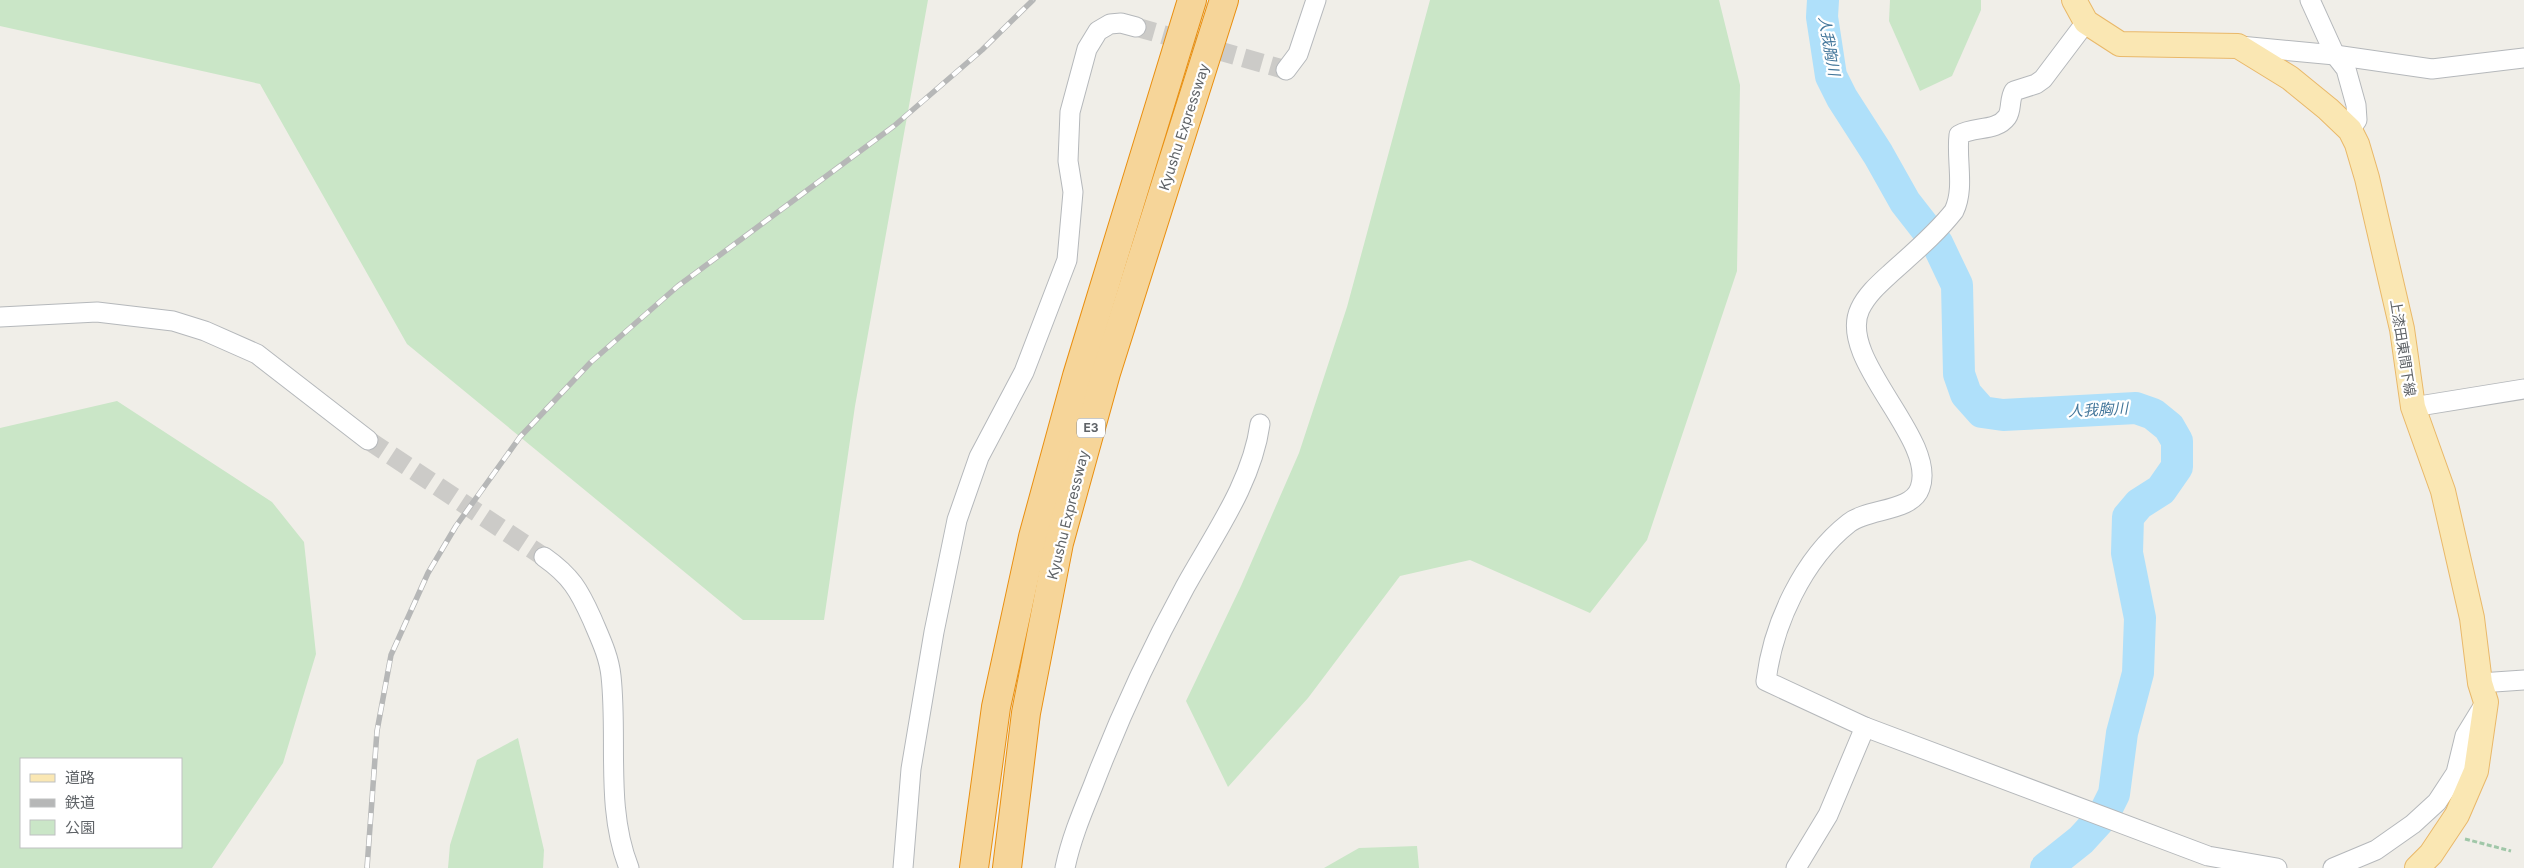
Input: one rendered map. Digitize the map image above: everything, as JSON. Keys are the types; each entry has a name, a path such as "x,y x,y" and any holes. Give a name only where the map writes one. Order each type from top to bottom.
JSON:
{"highway":[{"name":"Kyushu Expressway","path":"974,868 996,707 1033,538 1077,376 1192,0"},
{"name":"Kyushu Expressway","path":"1007,868 1026,713 1058,543 1106,374 1224,0"}],"main road":[{"path":"2074,0 2086,22 2120,44 2238,46"},
{"name":"上漆田東間下線","path":"2238,46 2290,78 2350,130 2367,178 2402,329 2412,407 2442,491 2472,618 2483,692 2476,771 2458,815 2431,854 2417,868"}],"street":[{"path":"1286,70 1298,54 1316,0"},
{"path":"2310,0 2335,55 2346,69 2356,105 2357,120 2350,130"},
{"path":"2086,22 2043,79 2036,84 2014,91 2010,98 2008,115 2003,122 1995,126 1968,130 1960,134 1960,190 1954,211 1866,297 1856,318 1856,339 1910,439 1922,468 1922,480 1916,497 1849,522 1819,552 1792,598 1772,647 1766,681 1865,727 2205,862 2277,868"},
{"path":"902,868 912,768 934,632 957,520 979,457 1024,372 1068,260 1073,192 1068,161 1070,112 1087,50 1098,31 1110,24 1120,23 1136,27"},
{"path":"2238,46 2335,55 2432,69 2524,58"},
{"path":"0,317 97,312 173,321 205,331 257,354 368,440"},
{"path":"2412,407 2524,389"},
{"path":"1065,868 1069,848 1110,740 1166,622 1245,477 1257,447 1260,424"},
{"path":"544,557 564,571 578,589 606,650 611,676 614,784 618,828 629,868"},
{"path":"2333,868 2376,850 2413,824 2437,802 2456,773 2465,736 2483,692 2524,680"},
{"path":"1796,868 1828,815 1865,727"}],"path":[{"path":"2445,834 2511,850"}],"green space":[{"path":"0,0 928,0 855,406 824,620 743,620 407,344 260,84 0,26"},
{"path":"1430,0 1719,0 1740,85 1737,271 1647,540 1590,613 1470,560 1400,576 1308,698 1228,787 1186,701 1241,586 1299,453 1347,307"},
{"path":"1890,0 1981,0 1981,10 1952,76 1920,91 1889,21"},
{"path":"117,401 272,502 304,542 316,654 283,763 212,868 0,868 0,428"},
{"path":"518,738 544,850 543,868 448,868 450,845 477,760"},
{"path":"1417,846 1419,868 1324,868 1359,848"}],"waterway":[{"name":"人我胸川","path":"1823,0 1822,17 1831,76 1842,98 1878,154 1905,202 1937,243 1957,285 1959,374 1966,394 1982,412 2003,415 2136,408 2153,414 2169,427 2177,441 2177,467 2161,490 2139,504 2128,517 2127,553 2140,618 2138,673 2122,733 2114,794 2103,816 2081,840 2046,868"}],"tunnel":[{"path":"1136,27 1286,70"},
{"path":"368,440 544,557"}],"railway":[{"path":"367,868 377,731 391,655 428,573 456,526 520,437 591,362 678,286 894,126 982,50 1033,0"}]}
